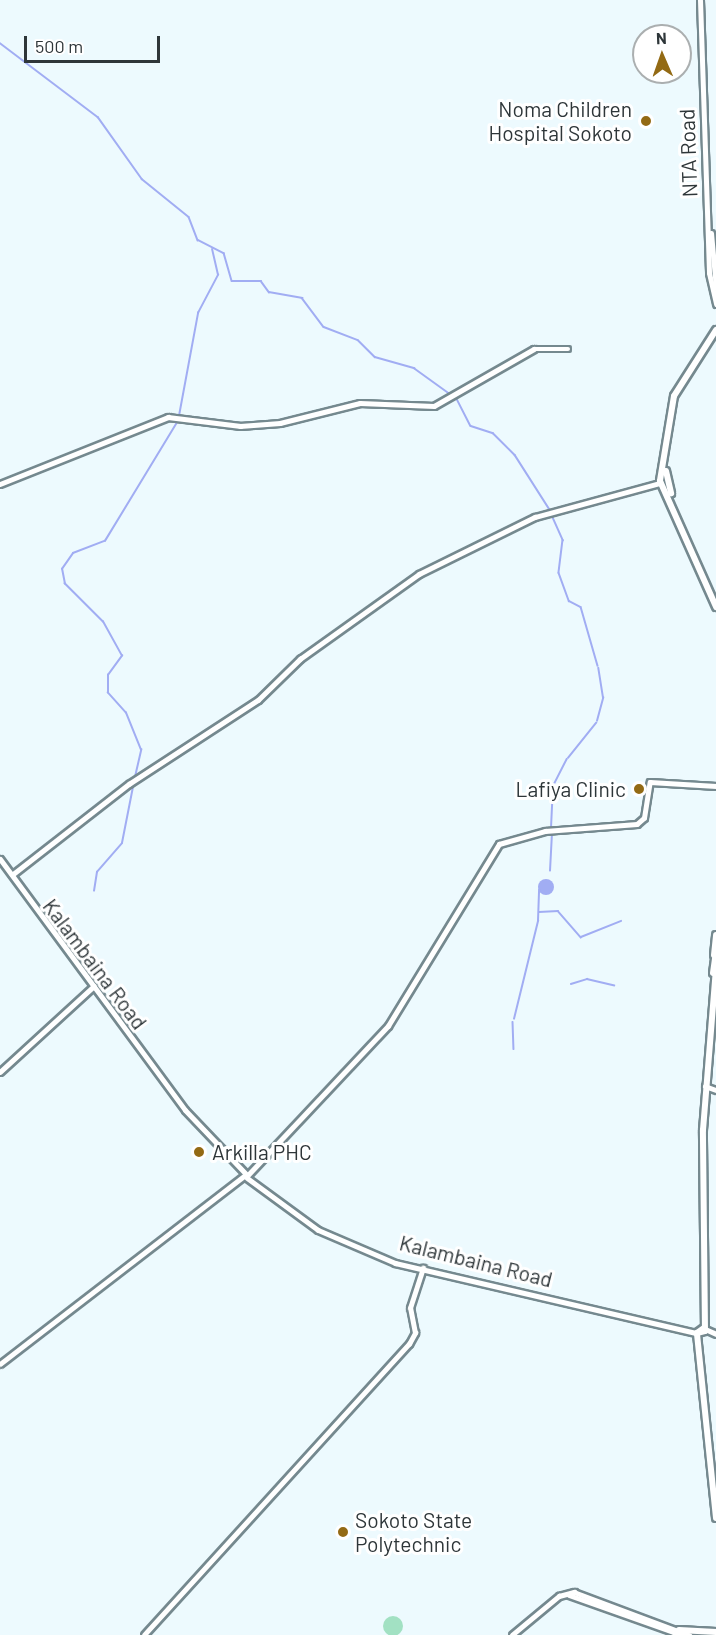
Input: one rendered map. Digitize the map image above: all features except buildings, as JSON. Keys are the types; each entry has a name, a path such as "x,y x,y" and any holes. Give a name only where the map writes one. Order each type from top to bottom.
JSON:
{"main road":[{"name":"NTA Road","path":"701,0 716,288"},
{"name":"NTA Road","path":"701,0 709,273 716,304"},
{"path":"716,332 674,396 664,434 665,486 716,607"},
{"path":"665,476 665,486 716,601"},
{"path":"0,861 185,1110 246,1176"},
{"name":"Kalambaina Road","path":"0,861 183,1111 233,1165 261,1189 342,1242 422,1269 688,1330 701,1331"},
{"path":"716,935 700,1127 701,1331 705,1418 716,1498"},
{"path":"712,979 716,952"},
{"path":"716,969 705,1086 701,1331 716,1518"},
{"name":"Kalambaina Road","path":"422,1269 701,1331"},
{"path":"701,1331 716,1335"},
{"path":"679,1633 716,1632"}],"street":[{"path":"0,484 168,417 240,426 280,423 360,403 434,406 534,349 568,349"},
{"path":"12,875 129,784 258,700 349,621 419,574 535,517 665,486"},
{"path":"0,1364 253,1170 388,1026 504,840 637,824 644,818 650,782 716,786"},
{"path":"0,1072 93,987"},
{"path":"705,1086 716,1090"},
{"path":"144,1635 409,1344 415,1333 410,1308 422,1269"},
{"path":"512,1635 572,1592 679,1633"},
{"path":"518,1635 560,1599 574,1595 689,1635"}],"green space":[{"path":"393,1616 400,1619 403,1626 400,1633 393,1636 386,1633 383,1626 386,1619"}],"water":[{"path":"543,879 549,879 554,887 552,893 543,895 538,890 538,884"}],"waterway":[{"path":"0,43 98,117 142,179 189,217 198,240 224,253 232,281 261,281 269,292 302,298 324,327 358,340 375,357 414,368 450,394"},
{"path":"179,416 198,313 218,275 212,250"},
{"path":"457,399 471,426 493,433 515,455 550,510"},
{"path":"135,777 141,750 126,713 108,693 108,675 122,656 103,622 65,584 62,569 73,553 105,541 178,421"},
{"path":"551,513 563,540 559,573 569,601 581,607 598,666"},
{"path":"597,721 603,698 598,668"},
{"path":"568,758 596,723"},
{"path":"551,828 553,786 567,759"},
{"path":"94,891 97,872 122,843 134,782"},
{"path":"550,871 552,833"},
{"path":"514,1019 538,921 539,890"},
{"path":"539,912 558,911 581,937 621,921"},
{"path":"571,984 587,979 614,985"},
{"path":"513,1022 514,1049"}],"place":[{"name":"Noma Children Hospital Sokoto","path":"646,121"},
{"name":"Lafiya Clinic","path":"639,789"},
{"name":"Arkilla PHC","path":"199,1152"},
{"name":"Sokoto State Polytechnic","path":"343,1532"}]}
